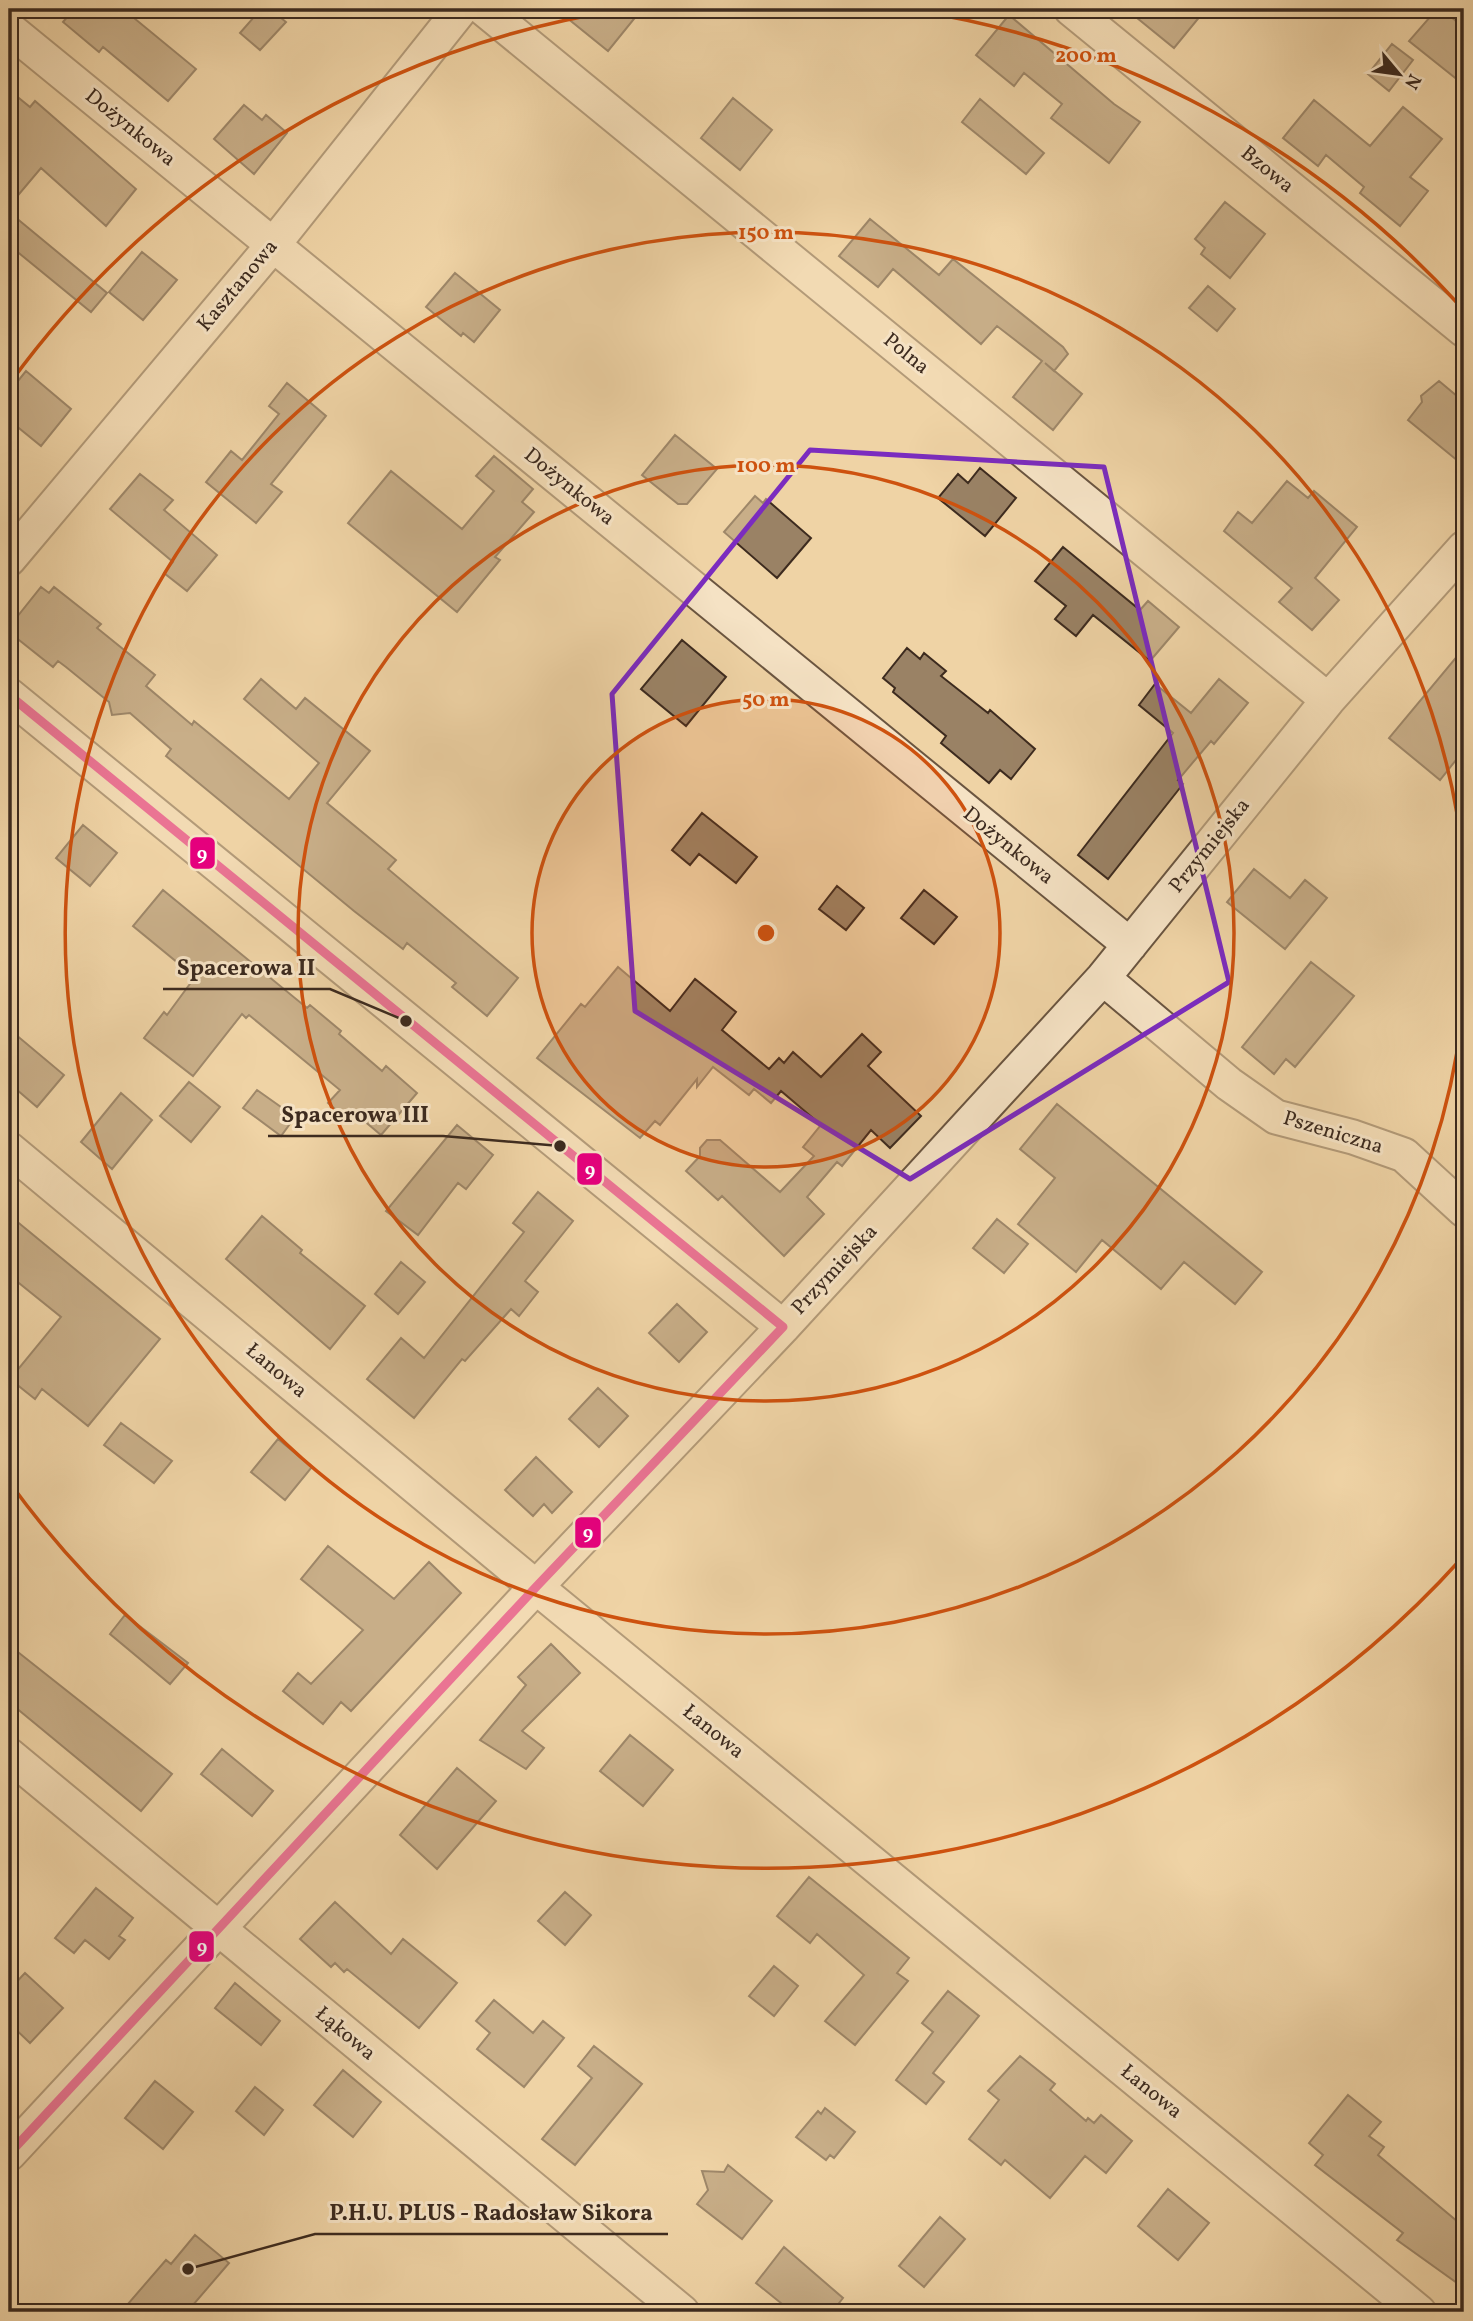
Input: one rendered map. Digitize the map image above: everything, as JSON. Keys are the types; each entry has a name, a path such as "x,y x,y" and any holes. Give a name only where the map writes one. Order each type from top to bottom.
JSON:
{"street":[{"name":"Kasztanowa","path":"9,559 273,245 461,9"},
{"name":"Polna","path":"484,9 1328,700"},
{"name":"Bzowa","path":"1071,9 1464,330"},
{"name":"Dożynkowa","path":"9,29 1130,945"},
{"name":"Przymiejska","path":"9,2154 536,1587 783,1327 1103,978 1328,700 1464,548"},
{"path":"9,695 783,1327"},
{"name":"Pszeniczna","path":"1103,978 1229,1084 1276,1117 1353,1137 1404,1155 1464,1210"},
{"name":"Łanowa","path":"9,1149 536,1587 1419,2312"},
{"name":"Łąkowa","path":"9,1755 682,2312"}],"highlighted area":[{"path":"810,450 1104,467 1229,982 910,1179 635,1011 612,694"}],"building":[{"path":"74,9 123,9 196,69 168,101 103,47 99,52 63,22"},
{"path":"261,9 270,9 286,22 260,50 240,33"},
{"path":"556,9 642,9 608,51"},
{"path":"1126,9 1206,9 1174,48"},
{"path":"1437,9 1442,9 1464,28 1464,85 1409,41"},
{"path":"1009,15 1114,104 1140,122 1109,163 1051,118 1062,104 1024,73 1014,86 976,55"},
{"path":"1392,44 1413,60 1389,91 1368,74"},
{"path":"9,90 30,107 35,101 136,189 106,226 41,168 9,206"},
{"path":"733,98 772,130 740,170 701,138"},
{"path":"980,99 1044,153 1026,174 962,122"},
{"path":"1314,100 1370,146 1403,107 1442,139 1410,177 1428,191 1400,226 1360,193 1364,187 1326,155 1318,166 1283,138"},
{"path":"244,105 262,120 266,115 287,133 254,174 214,139"},
{"path":"1225,202 1265,234 1230,278 1201,254 1205,248 1195,239"},
{"path":"9,212 107,293 91,312 9,245"},
{"path":"870,219 939,275 953,259 1063,347 1068,354 1054,371 1082,394 1053,430 1013,397 1042,361 997,326 981,344 893,269 878,287 839,256"},
{"path":"142,252 177,280 143,320 109,292"},
{"path":"455,273 500,310 474,342 463,333 461,336 426,307"},
{"path":"1208,286 1235,309 1217,331 1189,308"},
{"path":"26,371 71,409 41,446 9,420 9,392"},
{"path":"1439,381 1464,402 1464,466 1408,420 1422,402 1421,396"},
{"path":"287,383 326,416 271,484 282,492 256,523 206,482 231,451 242,460 279,414 269,406"},
{"path":"675,435 717,469 687,504 678,504 642,475"},
{"path":"494,456 533,489 522,502 534,512 495,557 500,560 457,612 348,523 391,471 462,529 494,491 476,476"},
{"path":"980,468 1016,498 985,536 938,498 958,474 968,483"},
{"path":"140,474 173,500 164,510 217,555 187,591 164,573 173,562 110,509"},
{"path":"1287,481 1308,498 1314,491 1357,527 1315,578 1339,600 1312,630 1279,602 1292,588 1224,531 1238,512 1252,523"},
{"path":"755,496 763,503 766,499 811,538 777,578 724,532"},
{"path":"1063,547 1140,610 1148,601 1179,627 1150,661 1093,615 1076,636 1055,619 1066,606 1035,581"},
{"path":"41,587 49,593 54,587 101,624 97,628 155,675 146,686 192,725 194,721 289,799 319,763 244,699 261,679 296,709 305,698 370,751 327,803 396,860 388,869 518,978 487,1016 452,987 456,983 407,943 403,949 166,756 171,749 130,713 112,715 109,702 66,667 58,661 53,667 9,632 9,627"},
{"path":"682,640 726,677 686,726 641,689"},
{"path":"907,648 920,659 924,653 946,671 941,676 988,713 990,710 1035,749 1011,779 1000,770 989,783 941,743 946,736 893,692 895,688 883,678"},
{"path":"1464,648 1464,750 1440,780 1389,738"},
{"path":"1219,679 1248,703 1214,744 1211,741 1178,780 1183,784 1108,879 1078,855 1173,733 1139,705 1155,684 1191,713"},
{"path":"702,813 757,857 736,883 699,854 690,865 672,850"},
{"path":"83,825 117,853 90,886 56,858"},
{"path":"1254,869 1290,898 1305,880 1327,898 1285,949 1227,902"},
{"path":"837,886 864,908 846,930 819,909"},
{"path":"163,890 307,1008 310,1005 382,1071 386,1066 417,1093 381,1135 356,1114 349,1121 328,1103 340,1090 249,1015 246,1018 242,1014 193,1076 144,1038 164,1012 167,1015 195,977 133,926"},
{"path":"924,890 957,917 934,944 901,918"},
{"path":"1311,962 1354,996 1295,1067 1286,1059 1274,1074 1242,1047"},
{"path":"618,967 670,1011 695,979 736,1012 722,1030 769,1069 779,1058 784,1063 793,1052 821,1077 862,1034 881,1052 868,1066 921,1116 890,1148 871,1130 842,1166 837,1162 807,1197 824,1214 784,1256 722,1196 718,1200 686,1171 700,1156 700,1148 707,1140 720,1140 780,1192 814,1156 803,1147 821,1125 781,1091 771,1103 754,1089 749,1095 713,1067 697,1087 697,1079 660,1125 655,1121 640,1138 537,1058 581,1004 585,1007"},
{"path":"9,1029 64,1075 37,1107 9,1083"},
{"path":"189,1082 220,1107 191,1142 160,1116"},
{"path":"257,1090 295,1117 281,1136 243,1108"},
{"path":"121,1093 152,1120 112,1169 81,1142"},
{"path":"1057,1104 1262,1272 1235,1304 1184,1262 1161,1289 1102,1240 1076,1272 1018,1224 1055,1178 1020,1149"},
{"path":"457,1125 493,1155 466,1189 458,1183 418,1235 386,1211"},
{"path":"538,1192 573,1221 525,1281 538,1292 519,1316 511,1309 465,1361 462,1359 414,1418 367,1379 401,1338 424,1358 524,1232 513,1223"},
{"path":"9,1215 160,1339 88,1426 42,1389 35,1399 10,1379 61,1317 9,1275"},
{"path":"262,1216 302,1250 300,1253 365,1306 330,1349 226,1259"},
{"path":"997,1219 1028,1244 1004,1273 973,1248"},
{"path":"401,1262 425,1282 398,1314 375,1294"},
{"path":"677,1304 707,1332 679,1362 649,1333"},
{"path":"598,1388 628,1416 599,1447 569,1419"},
{"path":"121,1423 172,1461 154,1483 104,1445"},
{"path":"278,1439 312,1467 285,1500 251,1472"},
{"path":"536,1457 572,1492 552,1513 544,1504 533,1516 505,1490"},
{"path":"328,1546 394,1599 429,1562 461,1593 351,1711 341,1702 323,1724 283,1691 298,1673 311,1684 363,1630 301,1579"},
{"path":"125,1615 188,1663 170,1684 110,1634"},
{"path":"551,1644 580,1673 522,1731 544,1748 526,1769 480,1740 526,1685 518,1677"},
{"path":"9,1645 172,1774 141,1811 9,1702"},
{"path":"630,1735 673,1770 643,1806 600,1771"},
{"path":"222,1749 273,1791 252,1816 201,1774"},
{"path":"457,1768 496,1801 437,1869 400,1835"},
{"path":"809,1877 909,1958 897,1973 908,1981 855,2045 825,2021 864,1975 817,1934 810,1943 777,1916"},
{"path":"96,1888 133,1918 119,1936 125,1940 109,1959 85,1940 74,1953 55,1938"},
{"path":"565,1892 591,1915 565,1945 538,1921"},
{"path":"335,1902 391,1954 403,1939 457,1983 419,2028 347,1969 344,1972 335,1963 331,1967 300,1939"},
{"path":"774,1966 798,1986 774,2016 749,1996"},
{"path":"25,1973 63,2008 30,2043 9,2023 9,1990"},
{"path":"235,1983 280,2021 261,2045 215,2008"},
{"path":"948,1991 979,2016 933,2073 944,2082 926,2104 896,2080 933,2032 922,2023"},
{"path":"494,2000 533,2033 543,2021 564,2038 524,2087 477,2049 490,2033 476,2021"},
{"path":"594,2046 642,2084 575,2165 542,2139 592,2078 578,2066"},
{"path":"1020,2056 1055,2084 1050,2090 1086,2121 1088,2118 1094,2123 1101,2115 1132,2141 1106,2173 1085,2156 1050,2198 1005,2160 1001,2165 969,2139 999,2100 988,2091"},
{"path":"343,2070 381,2102 353,2137 314,2105"},
{"path":"155,2081 193,2112 163,2149 125,2118"},
{"path":"255,2087 283,2110 264,2135 236,2111"},
{"path":"1348,2095 1381,2122 1369,2136 1384,2147 1378,2155 1464,2227 1464,2288 1397,2240 1403,2233 1315,2165 1323,2155 1309,2143"},
{"path":"825,2108 855,2132 834,2158 830,2155 826,2160 796,2137 818,2111 821,2114"},
{"path":"728,2165 772,2201 742,2239 697,2204 708,2190 702,2171 724,2172"},
{"path":"1168,2189 1209,2223 1178,2260 1138,2226"},
{"path":"940,2217 965,2239 924,2287 899,2266"},
{"path":"195,2235 229,2263 187,2312 121,2312 166,2260 171,2264"},
{"path":"784,2247 843,2298 832,2312 792,2312 756,2283"}],"transit line":[{"name":"9","path":"9,695 783,1327"},
{"name":"9","path":"9,2154 536,1587 783,1327"}],"place":[{"name":"Spacerowa II","path":"406,1021"},
{"name":"Spacerowa III","path":"560,1146"},
{"name":"P.H.U. PLUS - Radosław Sikora","path":"188,2269"}]}
